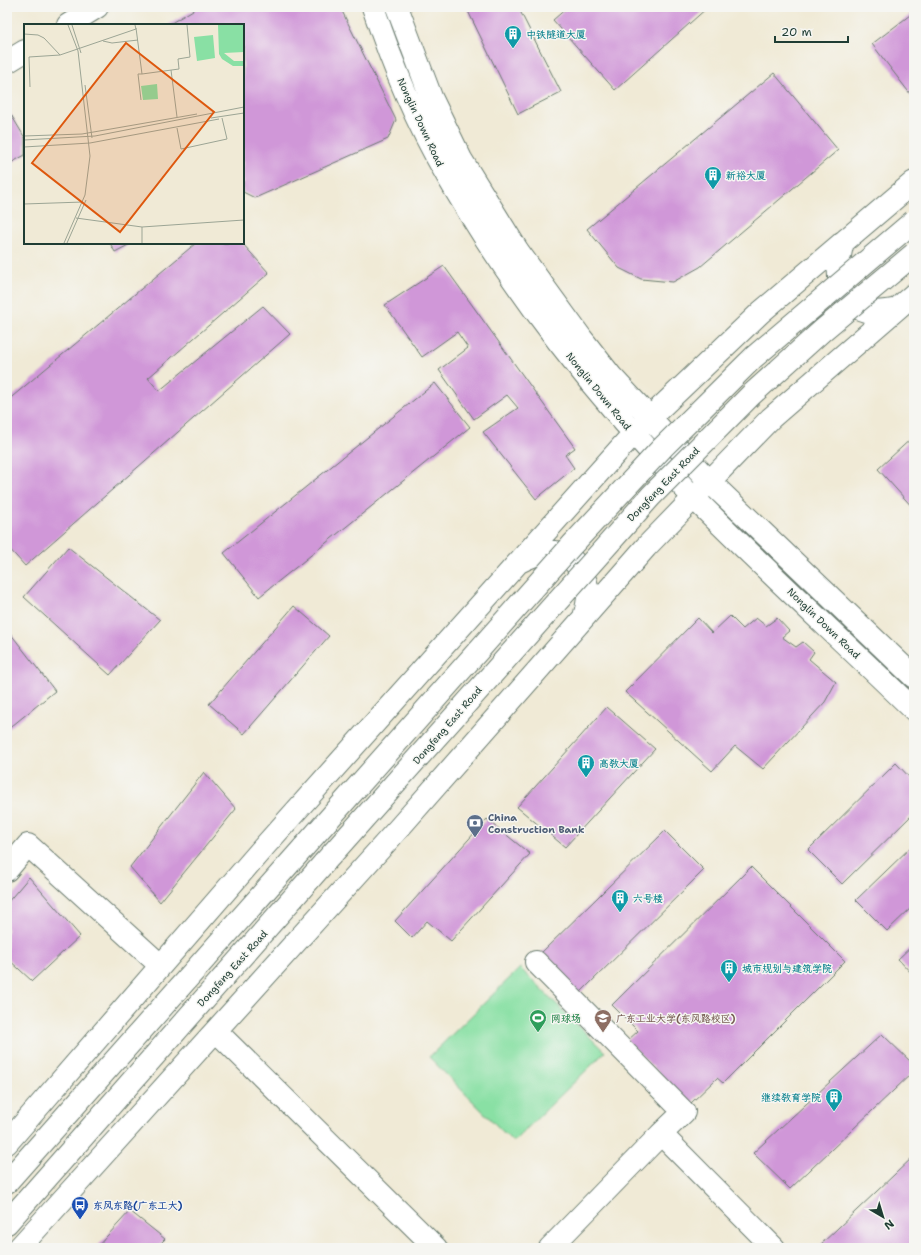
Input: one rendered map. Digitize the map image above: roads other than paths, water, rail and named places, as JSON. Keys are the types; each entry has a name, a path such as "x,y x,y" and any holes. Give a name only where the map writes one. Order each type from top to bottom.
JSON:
{"main road":[{"path":"70,24 97,7"},
{"name":"Nonglin Down Road","path":"373,7 417,118 445,173 485,237 522,291 581,371 634,433 693,497 914,710"},
{"name":"Nonglin Down Road","path":"397,7 431,97 461,159 480,192 518,250 582,339 611,376 709,481 914,677"},
{"path":"7,62 24,52"},
{"path":"7,1143 160,965 518,562 649,417 761,312 914,182"},
{"path":"7,1182 582,534 663,447 754,357 914,221"},
{"path":"843,242 838,267 840,287 845,295 851,302 867,311 894,310"},
{"name":"Dongfeng East Road","path":"7,1223 650,496 751,395 823,330 914,254"},
{"path":"19,1248 399,828 584,616 693,497 746,442 799,392 914,294"},
{"path":"518,562 536,555 554,552 563,553 571,559 578,567 587,586 587,608 584,616"},
{"path":"7,870 28,845 160,965"},
{"path":"536,962 684,1112 550,1248"},
{"path":"216,1031 436,1248"},
{"path":"661,1134 774,1248"}],"place":[{"name":"中铁隧道大厦","path":"513,49"},
{"name":"新裕大厦","path":"713,190"},
{"name":"高教大厦","path":"586,778"},
{"name":"China Construction Bank","path":"475,838"},
{"name":"六号楼","path":"620,913"},
{"name":"城市规划与建筑学院","path":"729,983"},
{"name":"网球场","path":"538,1033"},
{"name":"广东工业大学(东风路校区)","path":"603,1033"},
{"name":"继续教育学院","path":"834,1112"},
{"name":"东风东路(广东工大)","path":"80,1220"}]}
